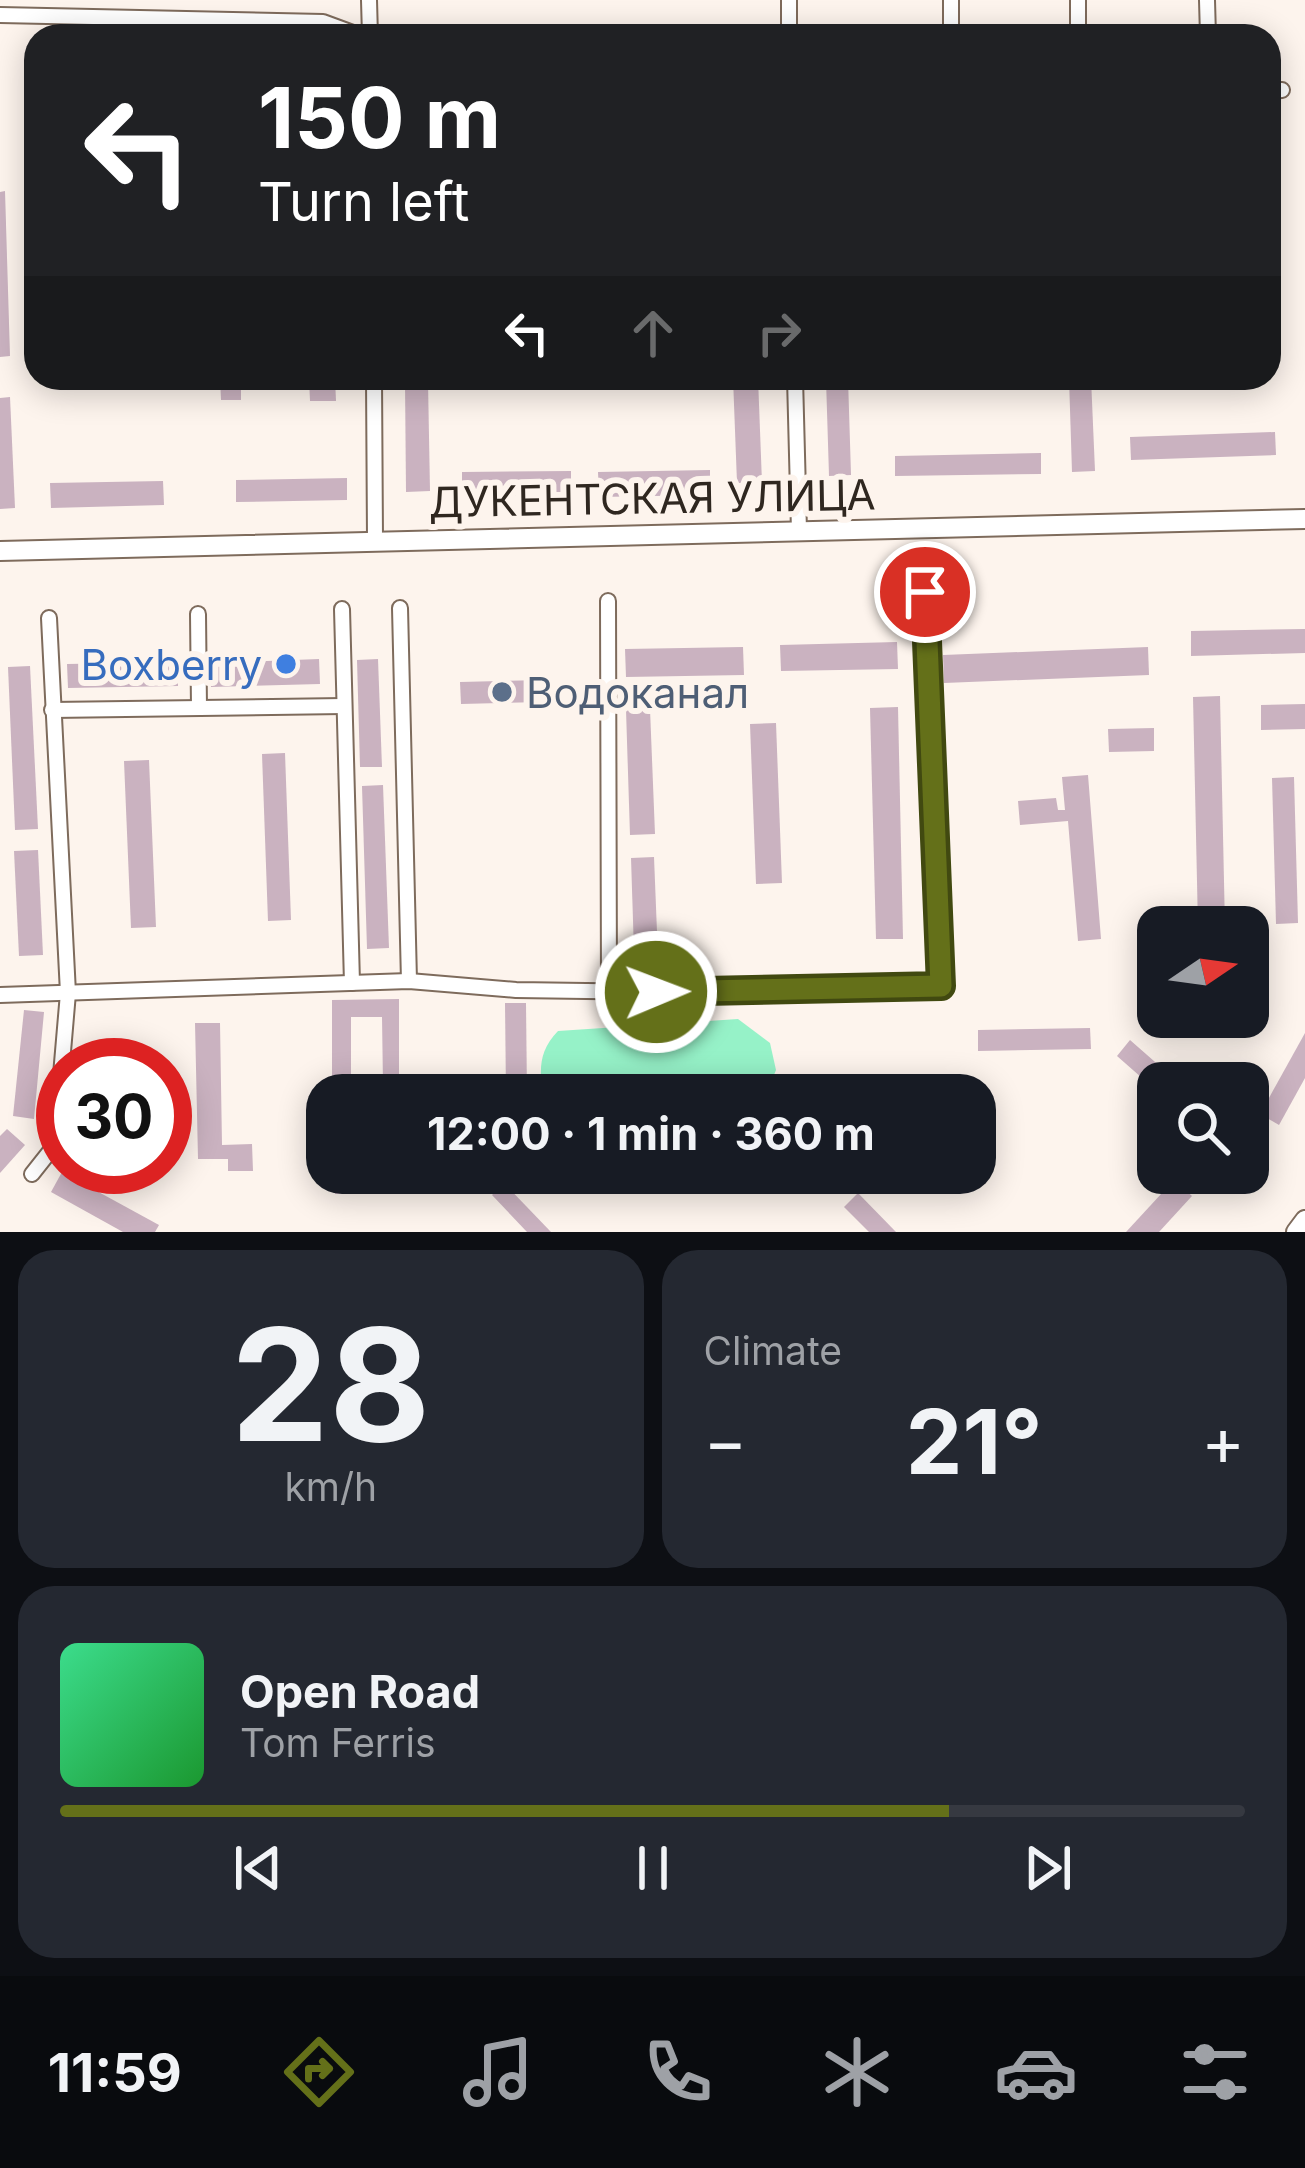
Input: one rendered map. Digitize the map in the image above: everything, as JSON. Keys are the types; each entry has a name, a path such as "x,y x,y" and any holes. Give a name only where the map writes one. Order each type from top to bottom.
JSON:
{"main road":[{"name":"ДУКЕНТСКАЯ УЛИЦА","path":"0,551 1305,519"},
{"path":"1296,1232 1305,1220"}],"street":[{"path":"0,15 328,24"},
{"path":"374,390 375,539"},
{"path":"795,390 800,531"},
{"path":"0,995 409,982 516,990 941,986 925,592"},
{"path":"608,601 609,989"},
{"path":"400,608 409,982"},
{"path":"342,609 352,983"},
{"path":"198,614 199,708"},
{"path":"32,1174 55,1145 68,993 49,618"},
{"path":"52,710 344,706"}],"green space":[{"path":"738,1019 770,1043 776,1070 774,1074 541,1074 547,1046 558,1031"}],"building":[{"path":"5,191 10,356 0,357 0,192"},
{"path":"221,390 241,390 241,400 221,400"},
{"path":"310,390 336,390 336,401 310,401"},
{"path":"405,390 428,390 430,491 406,492"},
{"path":"733,390 758,390 762,483 737,483"},
{"path":"826,390 848,390 851,475 829,476"},
{"path":"1069,390 1092,390 1095,471 1072,472"},
{"path":"10,397 15,508 0,509 0,398"},
{"path":"1275,432 1276,455 1131,460 1130,437"},
{"path":"1041,453 1041,474 895,476 895,456"},
{"path":"710,470 710,495 599,497 598,472"},
{"path":"571,471 571,495 462,496 462,472"},
{"path":"347,478 347,500 236,502 236,480"},
{"path":"163,481 164,505 51,508 50,483"},
{"path":"1305,629 1305,653 1191,656 1191,631"},
{"path":"897,642 898,669 781,671 780,645"},
{"path":"743,647 744,675 626,677 625,649"},
{"path":"1148,647 1149,675 944,683 943,655"},
{"path":"319,659 320,684 211,687 210,663"},
{"path":"378,659 382,767 360,767 357,660"},
{"path":"178,662 178,686 68,688 67,664"},
{"path":"30,666 38,829 15,830 8,667"},
{"path":"544,680 544,702 461,704 460,682"},
{"path":"1220,696 1225,906 1198,906 1193,697"},
{"path":"1305,704 1305,729 1261,730 1261,705"},
{"path":"898,707 903,939 876,939 870,708"},
{"path":"650,709 655,834 630,835 626,710"},
{"path":"776,723 782,883 756,884 750,724"},
{"path":"1154,728 1154,751 1109,752 1108,729"},
{"path":"285,753 291,920 268,921 262,754"},
{"path":"149,760 156,927 131,928 124,761"},
{"path":"1088,775 1101,939 1078,941 1068,821 1020,825 1018,801 1056,798 1058,810 1065,810 1062,777"},
{"path":"1294,777 1298,923 1276,924 1272,778"},
{"path":"383,785 389,948 367,949 362,786"},
{"path":"38,850 43,955 19,956 14,851"},
{"path":"654,857 659,982 635,983 631,858"},
{"path":"399,999 399,1074 383,1074 382,1017 351,1017 351,1074 332,1074 332,1000"},
{"path":"505,1003 526,1003 527,1074 506,1074"},
{"path":"24,1010 44,1012 42,1038 36,1038 34,1119 13,1116"},
{"path":"195,1023 220,1023 222,1145 252,1144 253,1171 228,1171 228,1159 198,1159"},
{"path":"1090,1028 1091,1049 978,1051 978,1030"},
{"path":"1305,1033 1305,1078 1279,1125 1269,1119 1269,1098"},
{"path":"1130,1040 1155,1062 1137,1062 1137,1074 1117,1056"},
{"path":"7,1129 25,1145 0,1173 0,1136"},
{"path":"55,1194 102,1194 159,1225 155,1232 123,1232"},
{"path":"515,1194 551,1232 527,1232 492,1195"},
{"path":"859,1194 896,1232 869,1232 844,1207"},
{"path":"1161,1194 1192,1196 1159,1232 1126,1232"}],"place":[{"name":"Boxberry","path":"286,664"},
{"name":"Водоканал","path":"502,692"}],"route":[{"path":"656,992 941,986 925,592"}]}
